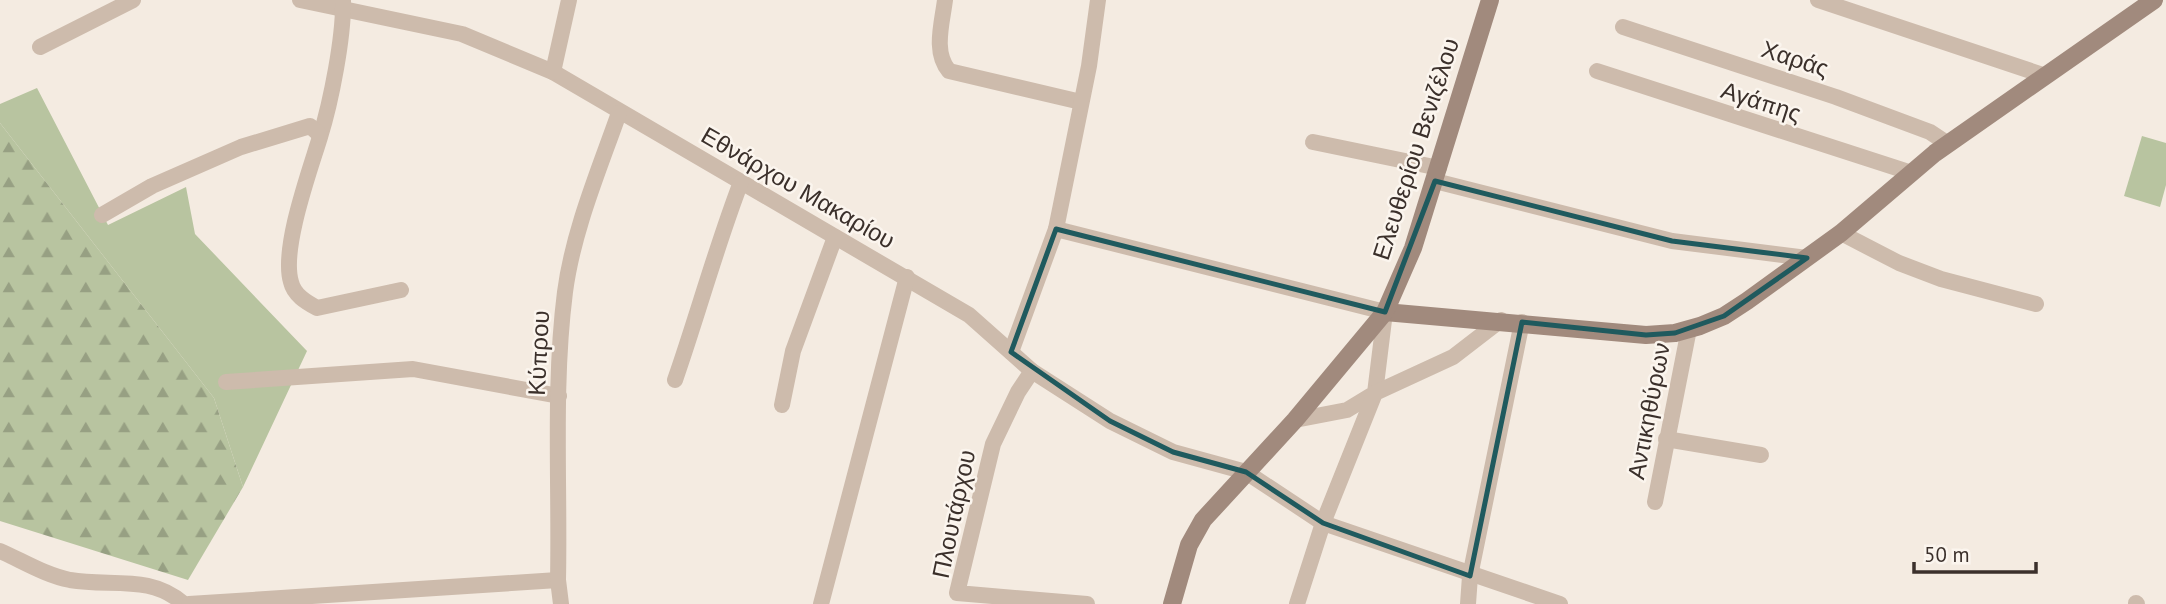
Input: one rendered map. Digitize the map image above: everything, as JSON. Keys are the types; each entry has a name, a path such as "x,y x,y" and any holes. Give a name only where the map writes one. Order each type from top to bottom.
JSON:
{"street":[{"path":"40,47 134,0"},
{"name":"Εθνάρχου Μακαρίου","path":"300,0 343,4 463,34 553,72 619,113 970,315 1032,371 1110,421 1173,452 1246,472 1323,523 1470,576 1560,604"},
{"path":"553,72 569,0"},
{"path":"945,0 939,49 942,62 949,71 1081,102"},
{"path":"1012,352 1056,229 1098,0"},
{"name":"Ελευθερίου Βενιζέλου","path":"1172,604 1189,545 1203,520 1295,420 1385,312 1413,248 1490,0"},
{"path":"1818,0 2043,75"},
{"path":"1056,229 1385,312 1501,320 1646,335 1689,329 1724,316 1807,258 1948,144 2043,75 2154,0"},
{"path":"343,4 320,135 296,216 291,283 303,300 317,308 401,290"},
{"name":"Χαράς","path":"1623,27 1836,97 1930,132 1948,144"},
{"name":"Αγάπης","path":"1597,71 1912,173"},
{"name":"Κύπρου","path":"561,604 558,580 559,396 565,290 586,209 619,113"},
{"path":"102,215 152,186 241,146 310,126 320,135"},
{"path":"1313,142 1437,174 1672,241 1807,258"},
{"path":"675,380 706,290 716,248 741,182"},
{"path":"1841,233 1899,263 1941,279 2036,304"},
{"path":"782,405 793,351 835,237"},
{"path":"821,604 907,277"},
{"path":"1297,604 1323,523 1376,393 1385,312"},
{"path":"1295,420 1347,410 1376,393 1453,357 1501,320"},
{"path":"1468,604 1470,576 1522,322"},
{"name":"Αντικηθύρων","path":"1655,502 1689,329"},
{"path":"226,382 413,369 559,396"},
{"name":"Πλουτάρχου","path":"1032,371 1018,392 993,444 956,598 1087,604"},
{"path":"1666,439 1761,456"},
{"path":"0,551 53,576 72,580 145,583 170,592 186,604 558,580"}],"highlighted area":[{"path":"1435,181 1672,241 1807,258 1724,316 1675,333 1646,335 1522,322 1470,576 1323,523 1246,472 1173,452 1110,421 1011,352 1056,229 1385,312"}],"green space":[{"path":"37,88 108,225 186,187 195,234 307,351 243,487 214,398 0,123 0,104"},
{"path":"0,123 214,398 243,487 188,580 0,521"},
{"path":"2142,136 2166,143 2166,185 2160,207 2124,196"}]}
